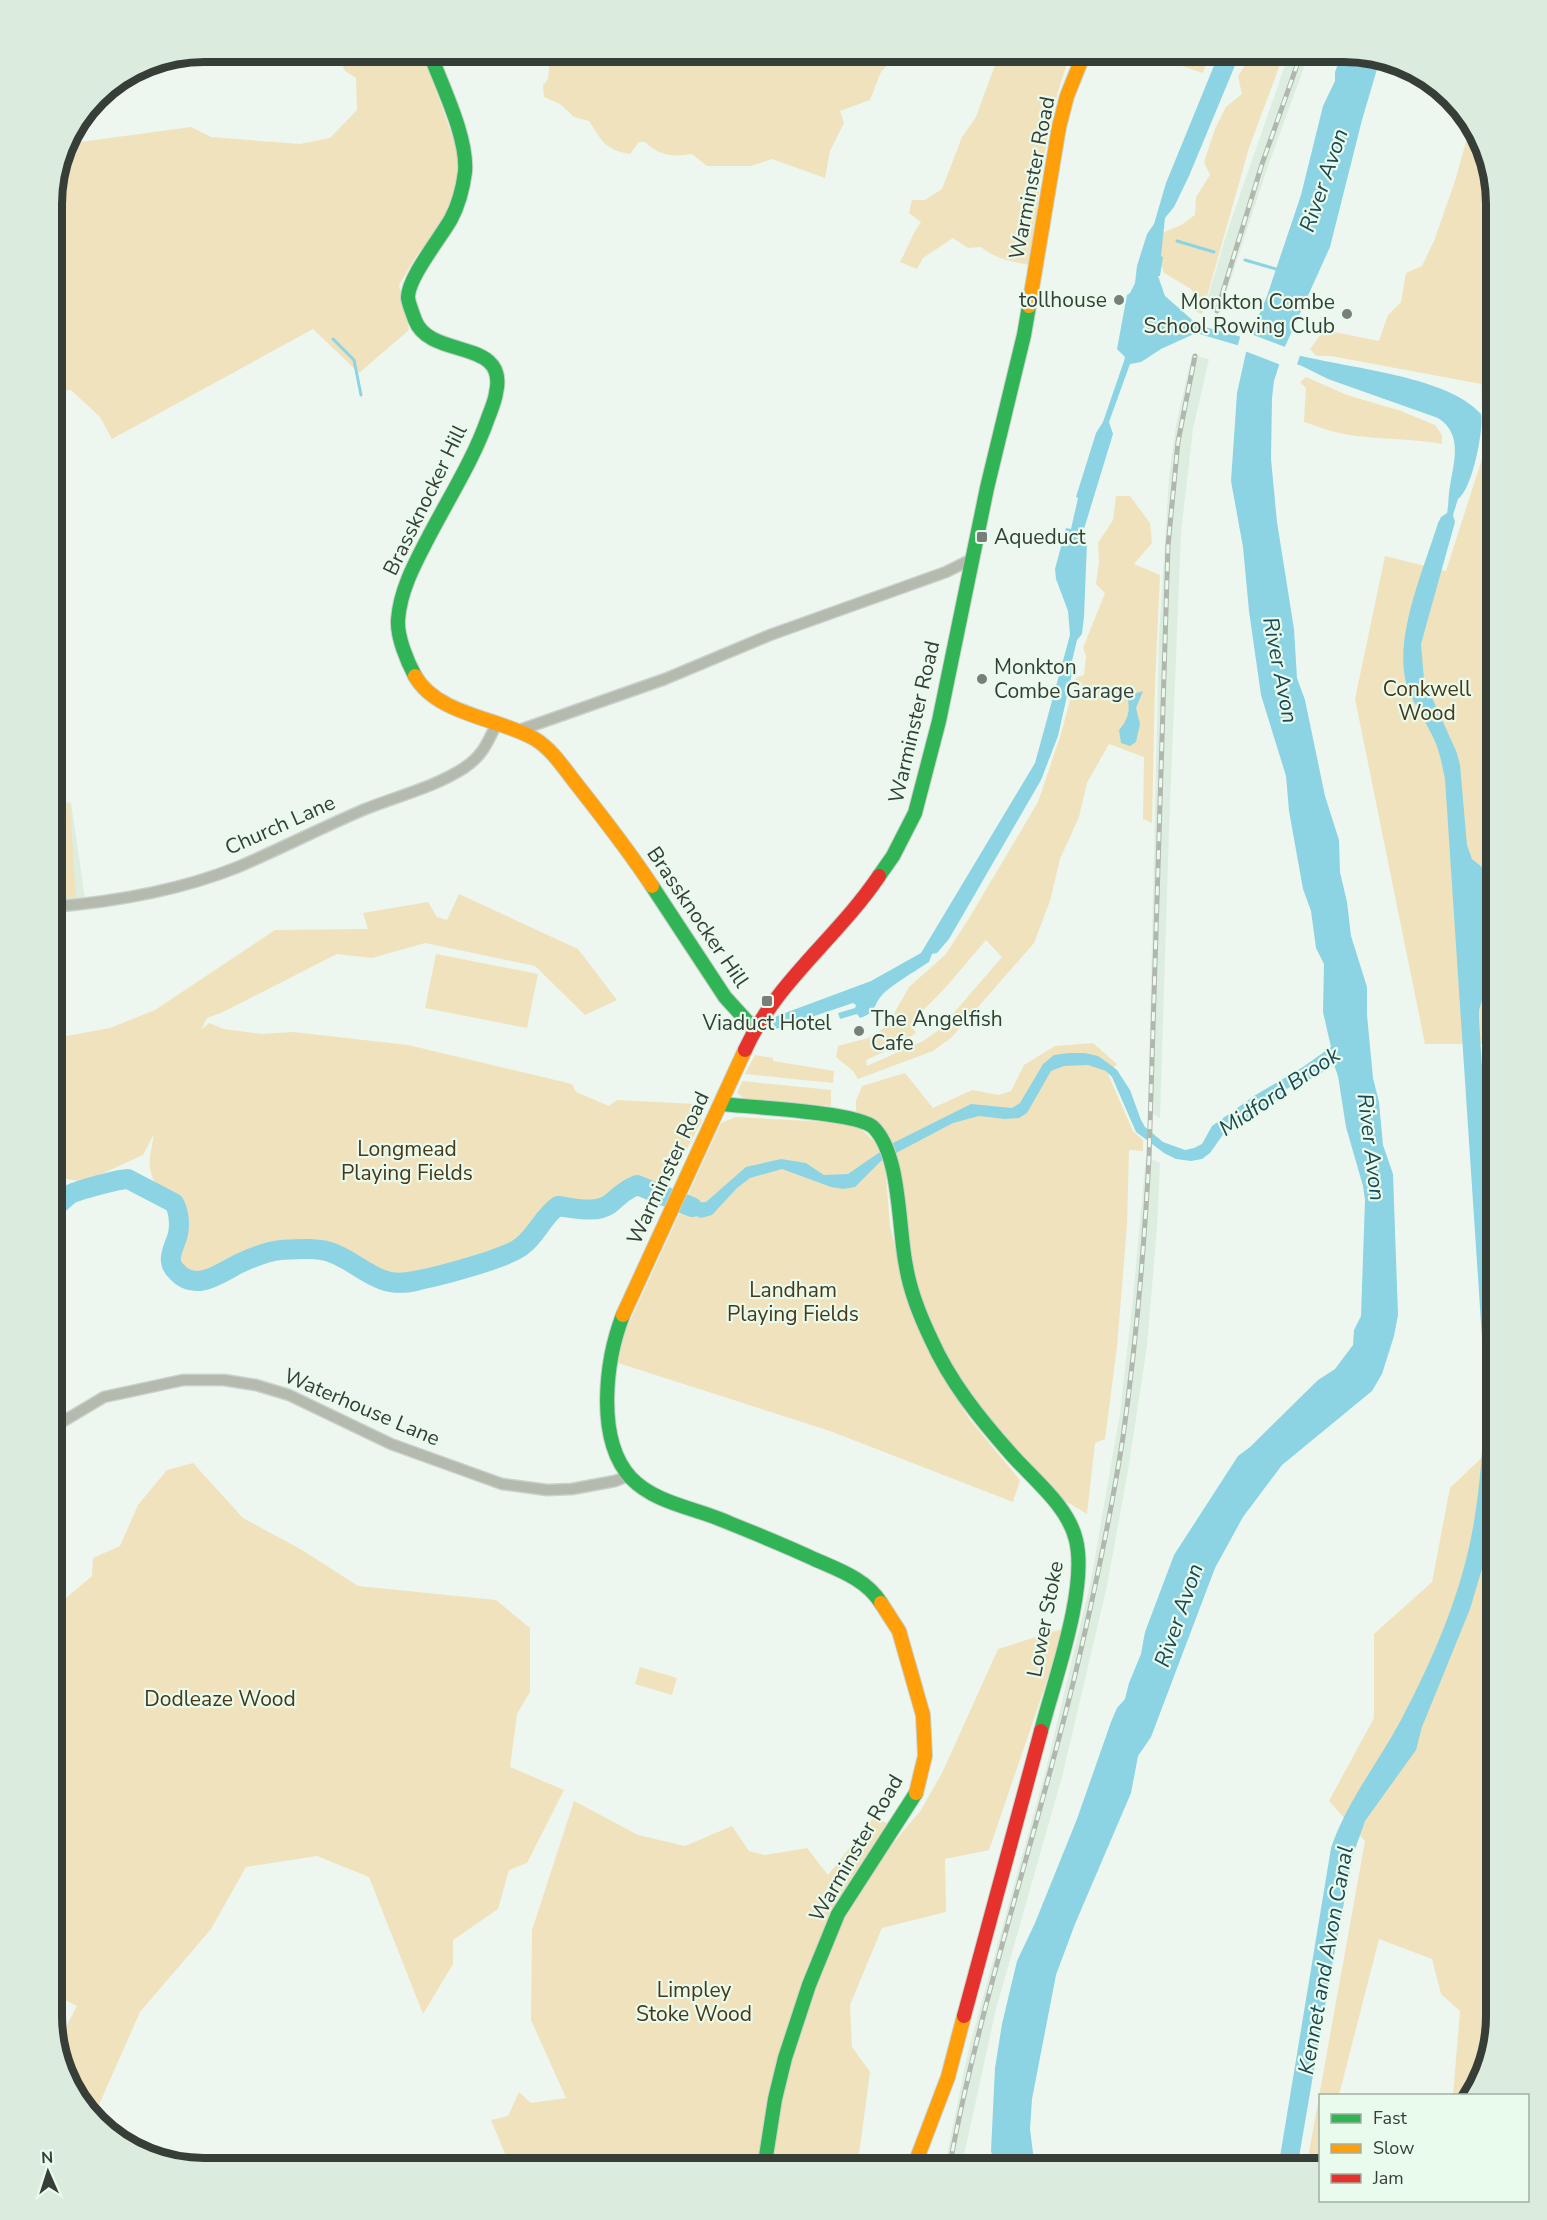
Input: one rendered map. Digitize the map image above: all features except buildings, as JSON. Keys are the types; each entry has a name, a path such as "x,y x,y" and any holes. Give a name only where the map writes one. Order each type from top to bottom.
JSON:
{"main road":[{"name":"Brassknocker Hill","path":"433,62 461,138 465,153 465,170 463,184 452,217 416,274 408,297 416,323 427,337 441,344 483,356 494,367 497,376 496,391 487,422 407,578 398,621 406,660 418,681 433,696 496,725 534,739 551,752 626,847 725,997 756,1030"},
{"name":"Warminster Road","path":"766,2158 780,2078 809,1985 838,1914 916,1792 925,1756 923,1715 899,1631 874,1592 867,1586 825,1564 658,1496 628,1476 614,1446 609,1417 607,1392 612,1351 621,1320 765,1013 790,981 866,896 893,856 912,820 937,731 972,559 1024,335 1059,127 1067,96 1081,62"},
{"name":"Lower Stoke","path":"721,1104 845,1116 872,1126 883,1142 889,1158 894,1177 906,1268 928,1334 950,1378 966,1401 1006,1450 1062,1510 1077,1538 1079,1556 1069,1627 948,2077 918,2158"}],"street":[{"path":"517,731 665,679 770,635 946,572 972,559"},
{"name":"Church Lane","path":"62,906 132,896 236,867 383,802 439,782 465,767 484,751 496,725"},
{"name":"Waterhouse Lane","path":"62,1422 104,1397 183,1380 224,1380 256,1384 289,1395 391,1444 502,1484 547,1490 572,1489 615,1482 628,1476"}],"shaded area":[{"path":"1286,62 1306,62 1267,169 1220,312 1205,307 1228,229"},
{"path":"1192,355 1209,359 1193,429 1181,533 1160,1118 1148,1111 1159,635 1169,478 1176,425"},
{"path":"62,802 71,802 85,899 62,900"},
{"path":"1146,1156 1160,1163 1147,1346 1128,1471 1107,1586 1062,1777 996,2009 963,2158 946,2158 968,2052 1046,1769 1091,1580 1120,1413"}],"green space":[{"path":"341,62 426,62 458,152 458,185 447,214 439,228 417,255 399,285 409,330 359,373 313,329 112,439 100,417 71,390 62,391 62,195 66,167 76,141 191,127 211,137 300,144 330,138 357,110 356,78 345,71"},
{"path":"550,62 890,62 881,72 870,100 840,111 844,123 830,151 825,178 772,159 751,166 707,166 692,154 667,154 645,142 639,142 630,154 615,150 605,144 589,121 574,117 560,104 544,97 543,85 548,79"},
{"path":"996,62 1068,62 1049,130 1030,265 998,257 981,247 968,248 953,238 923,258 917,269 900,262 921,222 909,213 912,200 925,200 942,189 962,137 976,117"},
{"path":"1177,62 1207,62 1203,73 1176,64"},
{"path":"1247,62 1281,62 1249,148 1202,314 1195,311 1193,307 1196,297 1191,289 1164,273 1160,243 1162,233 1181,225 1195,215 1196,197 1210,175 1204,162 1215,129 1226,107 1242,94 1238,76"},
{"name":"Conkwell Wood","path":"1468,136 1481,167 1486,204 1486,431 1482,413 1481,384 1331,356 1316,356 1310,349 1324,330 1379,341 1388,315 1401,302 1406,273 1422,266 1434,241 1456,178"},
{"path":"1306,377 1347,395 1401,411 1435,425 1442,435 1442,444 1344,434 1304,422 1306,388 1300,382"},
{"name":"Conkwell Wood","path":"1486,446 1486,1060 1485,1044 1425,1044 1355,699 1385,556 1446,571"},
{"path":"1116,496 1130,496 1150,523 1152,543 1134,564 1160,575 1152,823 1143,819 1144,757 1109,744 1087,783 1079,817 1060,859 1050,901 1034,943 952,1037 933,1051 858,1079 853,1071 836,1057 838,1046 868,1038 887,1026 909,987 945,955 1038,802 1061,734 1076,678 1084,675 1086,656 1083,648 1105,593 1096,584 1099,562 1098,543 1113,520","holes":["986,940 1002,957 939,1030 923,1041 867,1066 866,1060 899,1045 916,1033 910,1024 946,987"]},
{"path":"62,804 70,804 76,897 62,899"},
{"name":"Longmead Playing Fields","path":"459,894 578,949 617,1000 585,1015 535,966 425,943 372,958 337,954 207,1018 201,1030 209,1023 224,1029 262,1034 293,1032 408,1045 572,1084 576,1092 609,1106 617,1100 695,1104 702,1121 666,1187 636,1180 625,1183 603,1199 596,1201 548,1204 539,1215 535,1230 516,1250 394,1283 333,1248 301,1244 268,1248 200,1274 188,1272 182,1264 179,1251 186,1238 185,1219 180,1200 166,1189 156,1185 151,1172 150,1160 154,1134 143,1155 84,1182 62,1178 62,1037 110,1028 155,1010 275,930 368,929 363,913 428,902 437,917 447,920"},
{"path":"436,954 538,974 527,1028 425,1008"},
{"path":"1093,1043 1117,1064 1108,1074 1133,1131 1143,1140 1143,1151 1129,1150 1127,1226 1117,1347 1105,1439 1095,1443 1087,1514 1062,1499 1014,1450 959,1382 926,1316 908,1256 895,1159 856,1111 856,1101 862,1086 905,1073 933,1108 972,1090 999,1095 1011,1091 1024,1065 1055,1046"},
{"path":"755,1055 773,1058 773,1061 834,1071 833,1083 745,1074"},
{"path":"742,1081 831,1090 831,1106 746,1100 737,1093"},
{"name":"Landham Playing Fields","path":"736,1117 848,1123 861,1129 875,1142 885,1165 890,1226 907,1296 948,1385 970,1420 1020,1480 1013,1502 830,1431 618,1363 624,1334 721,1123"},
{"path":"1486,1454 1486,2016 1481,2053 1475,2071 1462,2094 1453,2094 1460,2011 1441,1994 1432,1959 1379,1939 1339,2094 1319,2094 1365,1841 1329,1801 1374,1718 1374,1634 1432,1582 1450,1488"},
{"name":"Dodleaze Wood","path":"193,1463 243,1518 302,1550 358,1586 496,1600 530,1628 530,1692 517,1714 510,1767 564,1790 527,1863 509,1870 498,1909 453,1940 453,1964 423,2014 369,1877 317,1856 246,1867 211,1929 140,2012 97,2110 72,2071 63,2035 77,2006 62,1998 62,1602 92,1576 93,1558 120,1546 138,1505 167,1470"},
{"name":"Limpley Stoke Wood","path":"1065,1628 989,1850 945,1859 946,1912 882,1928 850,2005 852,2047 870,2072 858,2158 507,2158 491,2120 508,2116 519,2092 531,2103 566,2098 531,2020 532,1930 574,1801 638,1835 685,1846 732,1826 749,1851 765,1855 807,1848 828,1875 873,1818 887,1823 884,1854 921,1810 943,1771 998,1649"},
{"path":"640,1667 677,1678 672,1695 635,1684"},
{"path":"1319,2097 1319,2158 1308,2158"}],"water":[{"name":"River Avon","path":"1216,62 1236,62 1189,176 1174,207 1165,218 1161,256 1163,257 1160,276 1158,276 1165,296 1198,325 1249,339 1267,296 1301,195 1323,106 1335,81 1339,62 1378,66 1330,247 1283,351 1417,381 1442,389 1464,400 1481,414 1481,433 1476,459 1468,484 1458,499 1453,515 1455,522 1421,644 1424,680 1457,753 1460,765 1467,845 1472,859 1483,868 1486,877 1486,987 1479,1010 1479,1020 1486,1129 1486,1372 1445,779 1436,744 1408,689 1404,670 1406,628 1411,606 1438,523 1447,513 1455,458 1454,440 1446,424 1438,418 1328,379 1281,359 1274,381 1272,398 1271,459 1277,522 1294,629 1297,678 1305,700 1325,796 1339,840 1340,872 1347,902 1351,936 1367,987 1367,1015 1373,1078 1379,1102 1383,1145 1393,1174 1398,1315 1382,1374 1372,1391 1282,1465 1243,1517 1215,1568 1151,1737 1138,1756 1131,1793 1075,1924 1056,1975 1032,2099 1030,2129 1034,2158 993,2158 991,2151 995,2068 1002,2024 1017,1961 1077,1819 1111,1722 1117,1708 1125,1699 1141,1654 1145,1632 1174,1555 1238,1456 1318,1380 1335,1369 1353,1345 1354,1330 1361,1316 1365,1200 1346,1127 1338,1076 1334,1065 1315,1077 1288,1088 1253,1118 1227,1129 1210,1153 1202,1159 1191,1161 1176,1159 1164,1153 1136,1132 1112,1077 1106,1071 1088,1065 1064,1066 1051,1071 1027,1113 1019,1118 979,1116 953,1123 881,1161 855,1187 843,1189 831,1187 782,1169 750,1178 737,1188 712,1215 701,1218 673,1207 678,1197 691,1203 706,1202 746,1167 781,1159 806,1163 824,1175 848,1174 893,1143 971,1104 1012,1108 1020,1103 1043,1064 1054,1055 1069,1053 1098,1056 1108,1063 1117,1070 1130,1090 1145,1127 1163,1142 1185,1150 1194,1148 1202,1144 1212,1126 1331,1047 1323,1012 1324,964 1316,948 1311,911 1303,889 1289,811 1286,776 1261,695 1243,547 1231,481 1237,393 1247,348 1196,333 1161,349 1141,362 1130,364 1109,422 1113,434 1084,529 1083,536 1087,542 1082,634 1077,640 1072,661 1074,665 1058,736 1041,780 949,939 937,953 932,954 929,962 886,991 872,1011 865,1016 860,1018 857,1014 840,1019 838,1013 855,1008 856,1005 853,1003 776,1029 772,1020 777,1016 871,981 921,953 1035,763 1070,635 1068,611 1056,579 1055,569 1066,528 1071,529 1078,498 1076,497 1096,433 1103,422 1124,361 1125,357 1117,349 1127,295 1135,283 1137,266 1147,234 1154,224 1166,183"},
{"path":"1143,691 1136,708 1140,724 1136,742 1130,746 1121,743 1119,730 1128,714 1127,696"},
{"name":"Kennet and Avon Canal","path":"1486,1396 1486,1556 1470,1609 1422,1727 1416,1750 1365,1821 1353,1855 1299,2158 1280,2158 1331,1848 1345,1814 1412,1698 1451,1609 1471,1538 1477,1504"}],"pier":[{"path":"1248,333 1301,353 1296,367 1282,363 1281,365 1237,348 1241,334 1247,336"}],"waterway":[{"path":"1177,241 1214,252"},
{"path":"1245,260 1276,269"},
{"path":"333,339 354,360 361,395"},
{"name":"Midford Brook","path":"62,1201 73,1193 128,1179 174,1203 179,1226 171,1263 177,1272 192,1281 208,1279 265,1253 309,1249 329,1252 387,1281 401,1283 415,1281 473,1266 514,1251 532,1237 548,1215 558,1206 585,1210 598,1209 610,1204 637,1185 692,1207"}],"railway":[{"path":"1217,311 1262,164 1298,62"},
{"path":"951,2158 976,2043 1076,1671 1102,1554 1123,1437 1139,1298 1149,1158 1168,546 1178,442 1195,356"}],"traffic: fast":[{"path":"415,676 399,634 399,609 408,578 482,433 495,399 497,375 491,364 480,356 436,340 423,332 415,320 408,298 413,280 425,258 454,214 465,172 465,158 458,127 433,62"},
{"path":"879,876 893,856 915,813 939,721 987,488 1029,306"},
{"path":"652,886 725,997 755,1030"},
{"path":"721,1104 801,1111 846,1118 873,1127 882,1139 894,1173 903,1250 910,1285 919,1312 939,1355 956,1385 977,1414 1058,1505 1066,1516 1076,1540 1078,1560 1074,1609 1041,1731"},
{"path":"623,1315 612,1354 607,1398 608,1421 612,1442 620,1462 631,1478 660,1498 717,1518 842,1571 860,1581 881,1603"},
{"path":"766,2158 775,2099 785,2058 809,1985 838,1914 916,1793"}],"traffic: slow":[{"path":"1029,306 1059,127 1067,96 1081,62"},
{"path":"415,676 425,689 453,708 520,732 535,739 547,749 607,823 652,886"},
{"path":"623,1315 745,1050"},
{"path":"881,1603 899,1631 923,1715 925,1756 916,1793"},
{"path":"917,2158 948,2077 964,2016"}],"traffic: jam":[{"path":"745,1050 773,1003 863,898 879,876"},
{"path":"964,2016 1041,1731"}],"place":[{"name":"tollhouse","path":"1119,300"},
{"name":"Monkton Combe School Rowing Club","path":"1347,314"},
{"name":"Aqueduct","path":"982,537"},
{"name":"Monkton Combe Garage","path":"982,679"},
{"name":"Viaduct Hotel","path":"767,1001"},
{"name":"The Angelfish Cafe","path":"859,1031"}]}
